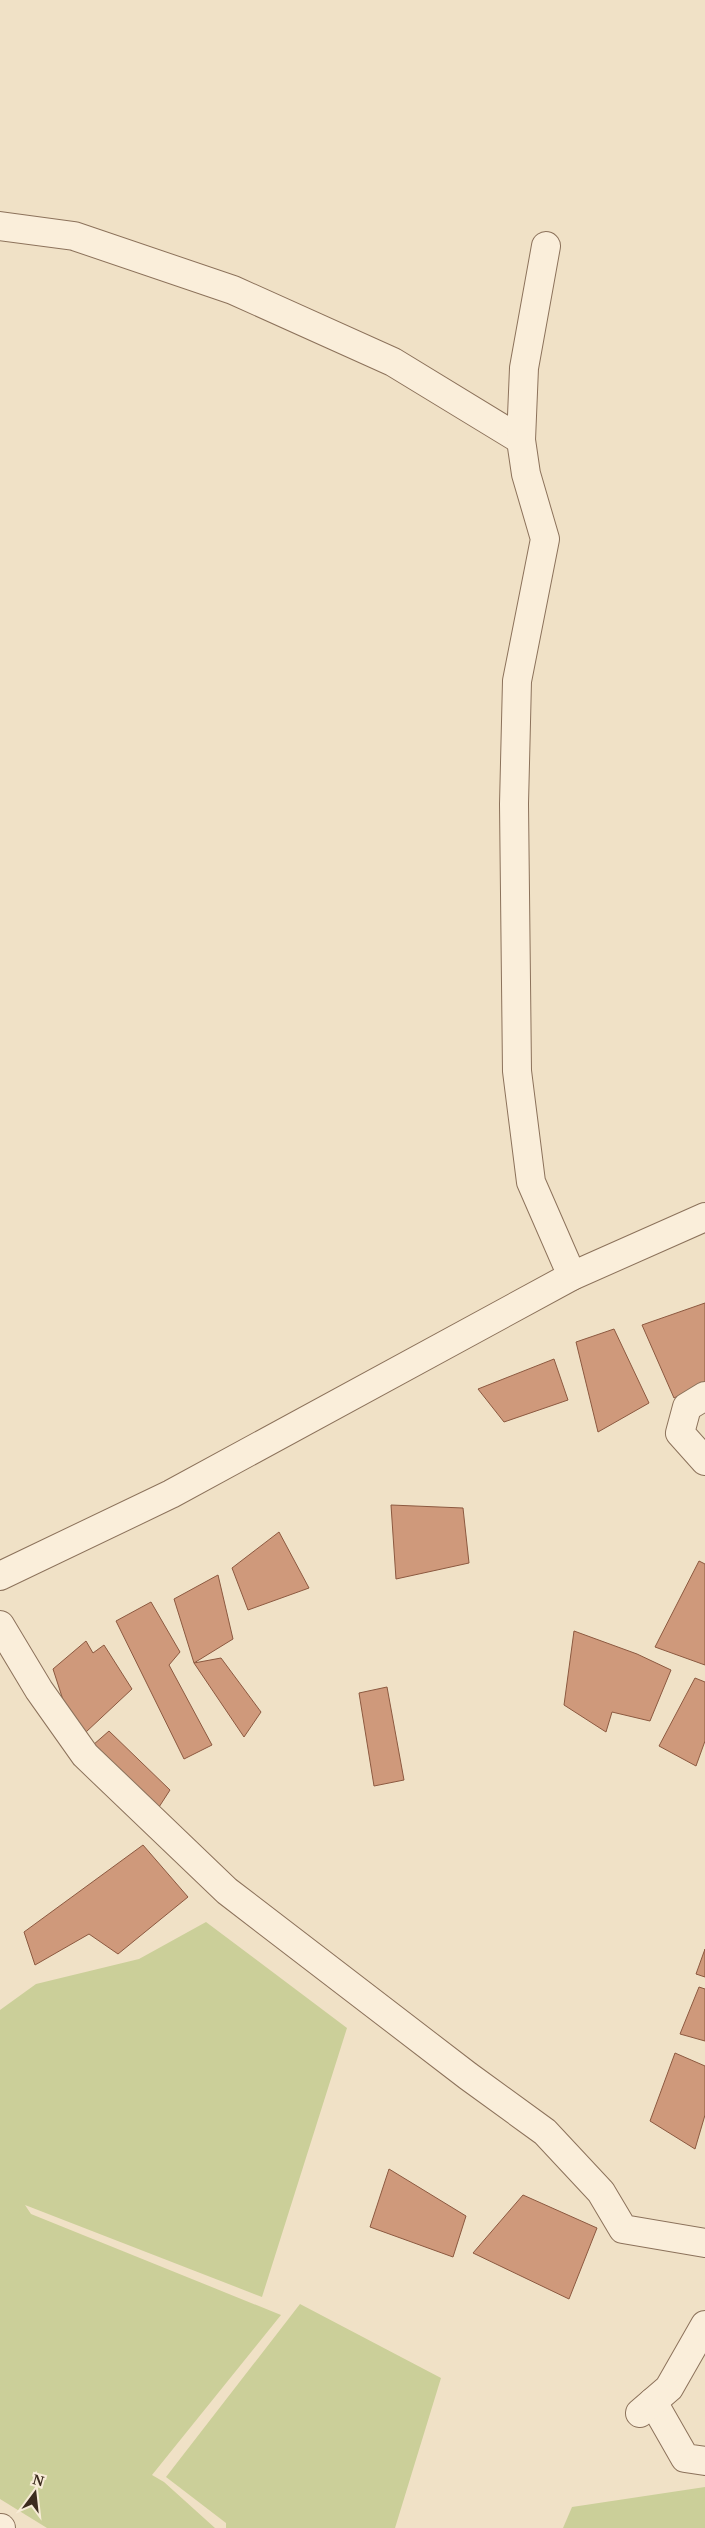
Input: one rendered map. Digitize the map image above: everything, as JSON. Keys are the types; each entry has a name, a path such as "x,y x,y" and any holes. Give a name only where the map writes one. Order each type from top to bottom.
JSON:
{"street":[{"path":"0,226 74,236 233,290 393,362 521,440"},
{"path":"546,246 524,368 521,440 526,474 545,539 517,681 514,804 517,1071 531,1182 572,1276"},
{"path":"0,1576 172,1494 572,1276 705,1217"},
{"path":"705,1396 687,1407 680,1432 705,1461"},
{"path":"0,1626 39,1690 85,1755 227,1892 460,2070 545,2132 601,2192 624,2229 705,2243"},
{"path":"705,2325 669,2388 646,2407 685,2458 705,2461"}],"green space":[{"path":"206,1922 347,2028 262,2297 25,2205 31,2214 281,2315 152,2475 164,2482 215,2528 47,2528 0,2499 0,2010 36,1984 139,1959"},
{"path":"300,2304 441,2378 395,2528 226,2528 226,2523 166,2477"},
{"path":"705,2487 705,2528 563,2528 572,2507"}],"building":[{"path":"705,1303 705,1382 674,1398 642,1325"},
{"path":"614,1329 649,1403 598,1432 576,1342"},
{"path":"554,1359 568,1400 504,1422 478,1389"},
{"path":"391,1505 463,1508 469,1563 396,1579"},
{"path":"279,1532 309,1588 248,1610 232,1568"},
{"path":"699,1561 705,1564 705,1665 655,1647"},
{"path":"218,1575 233,1639 194,1663 174,1599"},
{"path":"151,1602 180,1652 169,1665 212,1745 184,1759 116,1621"},
{"path":"574,1631 637,1654 671,1670 650,1721 612,1712 606,1732 564,1705"},
{"path":"86,1641 93,1653 104,1645 132,1689 86,1732 64,1703 53,1669"},
{"path":"221,1658 261,1712 244,1737 194,1663"},
{"path":"695,1678 705,1682 705,1741 696,1766 659,1746"},
{"path":"387,1687 404,1780 374,1786 359,1693"},
{"path":"109,1731 170,1790 159,1807 93,1745"},
{"path":"143,1845 188,1897 118,1954 89,1934 35,1965 24,1932"},
{"path":"705,1949 705,1977 696,1974"},
{"path":"699,1987 705,1989 705,2041 680,2034"},
{"path":"675,2053 705,2066 705,2115 695,2149 650,2121"},
{"path":"389,2169 466,2216 453,2257 370,2227"},
{"path":"523,2195 597,2228 569,2299 473,2253"}]}
